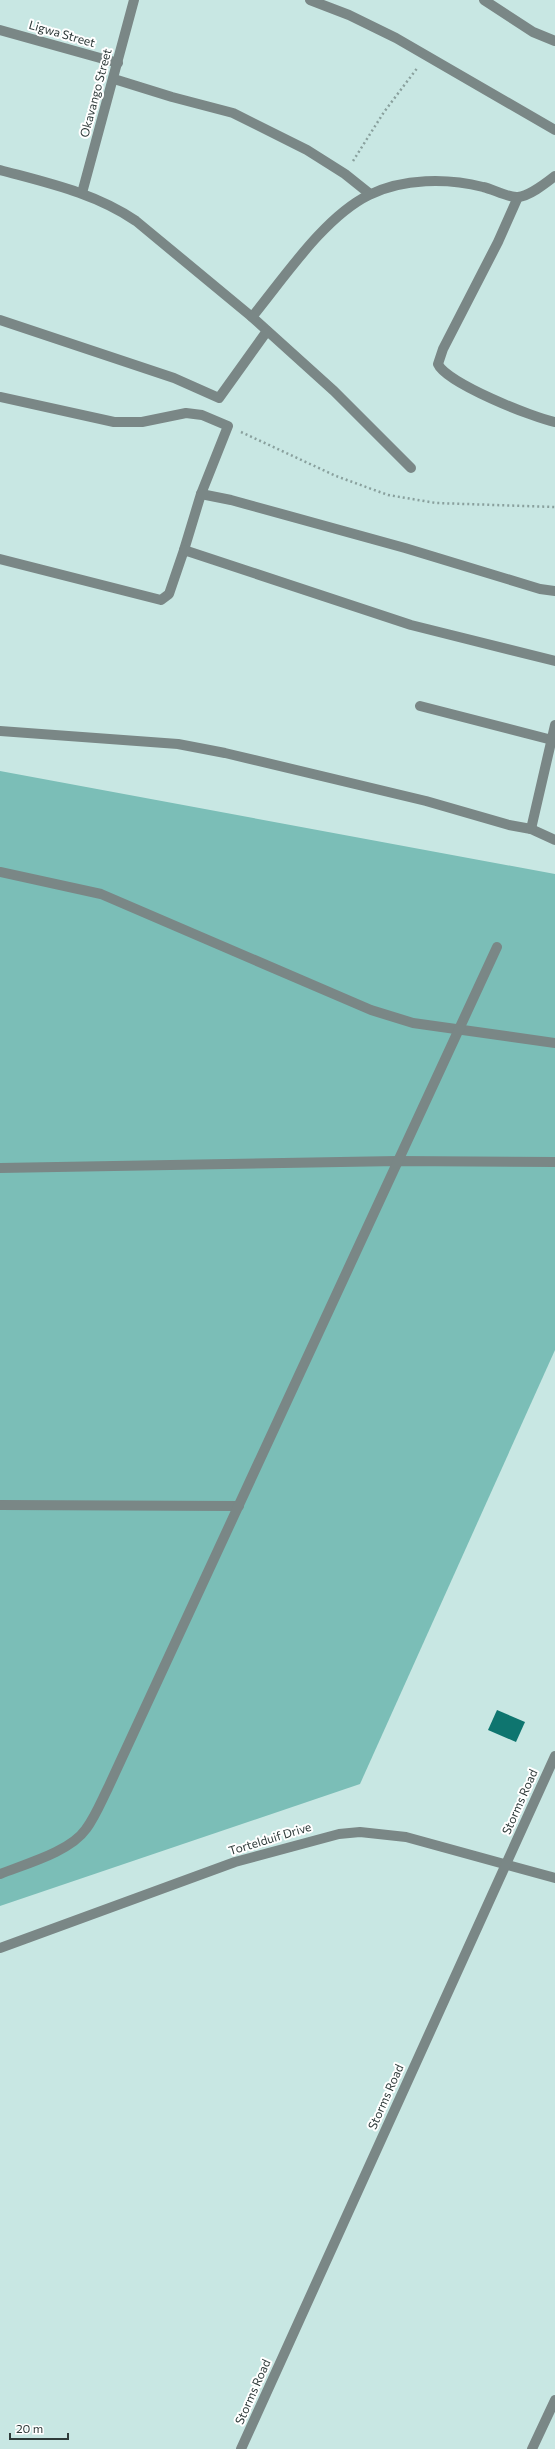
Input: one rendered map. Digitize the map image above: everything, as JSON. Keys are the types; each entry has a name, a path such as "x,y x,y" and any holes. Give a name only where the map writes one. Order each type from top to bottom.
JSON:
{"street":[{"name":"Okavango Street","path":"82,193 114,79 134,0"},
{"path":"310,0 372,25 555,130"},
{"path":"484,0 533,32 555,41"},
{"name":"Ligwa Street","path":"0,30 118,62"},
{"path":"114,79 172,97 232,113 306,150 345,174 370,194"},
{"path":"0,170 82,193 120,210 136,221 252,317 334,391 411,468"},
{"path":"252,317 324,230 344,210 370,194 406,184 432,181 458,182 518,197 535,190 555,176"},
{"path":"518,197 498,242 443,349 438,364 444,371 460,382 499,402 555,422"},
{"path":"0,320 174,378 219,398 267,331"},
{"path":"0,397 114,422 142,422 186,412 202,415 228,426 201,494 169,594 160,600 0,559"},
{"path":"201,494 256,507 405,548 540,589 555,591"},
{"path":"184,550 411,626 555,661"},
{"path":"420,706 554,732 531,828"},
{"path":"0,730 171,744 225,753 426,801 509,825 531,828 555,840"},
{"path":"0,872 101,894 371,1010 413,1023 555,1043"},
{"path":"0,1874 57,1851 86,1830 108,1788 497,947"},
{"path":"0,1168 398,1161 555,1162"},
{"path":"0,1505 239,1506"},
{"name":"Storms Road","path":"241,2449 555,1756"},
{"name":"Tortelduif Drive","path":"0,1948 235,1862 339,1834 360,1832 406,1837 555,1878"},
{"path":"532,2449 555,2400"}],"path":[{"path":"345,174 384,112 427,56"},
{"path":"228,426 336,476 388,495 410,500 442,503 555,507"}],"shaded area":[{"path":"0,771 555,874 555,1350 360,1784 0,1906"}],"building":[{"path":"497,1710 525,1722 516,1742 488,1730"}]}
